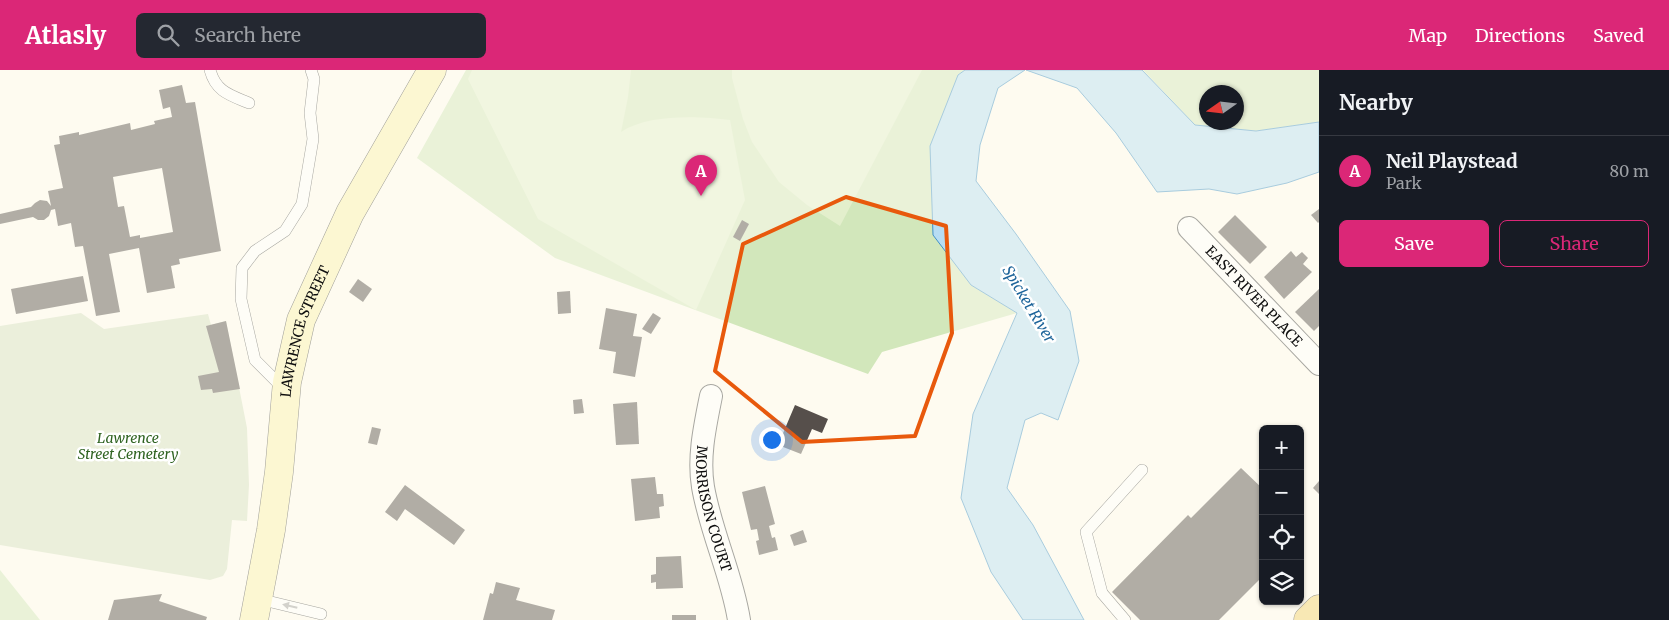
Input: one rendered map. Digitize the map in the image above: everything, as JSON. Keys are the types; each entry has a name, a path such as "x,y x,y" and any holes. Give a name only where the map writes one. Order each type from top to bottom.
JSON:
{"main road":[{"name":"LAWRENCE STREET","path":"256,610 272,521 286,391 301,320 350,214 432,70"},
{"path":"1308,620 1319,609"}],"street":[{"name":"EAST RIVER PLACE","path":"1189,228 1319,364"},
{"name":"MORRISON COURT","path":"711,396 701,447 703,486 735,596 739,620"}],"lane":[{"path":"210,70 216,85 224,93 249,104"},
{"path":"286,391 255,360 241,299 242,268 255,251 285,230 302,204 313,140 310,113 314,79 311,70"},
{"path":"1124,620 1102,593 1086,532 1142,470"},
{"path":"256,610 321,614"}],"highlighted area":[{"path":"846,197 946,226 952,333 915,436 802,442 715,371 743,244"}],"green space":[{"path":"466,70 965,70 958,75 971,285 1017,313 882,352 868,374 555,258 417,158"},
{"path":"472,70 631,70 621,132 632,126 659,119 689,117 730,120 745,200 696,310 538,219 468,79"},
{"path":"732,70 922,70 840,226 807,205 779,182 752,142 743,119 732,78"},
{"path":"1143,70 1319,70 1319,122 1256,131 1244,130 1244,85 1199,85 1199,125 1195,125"},
{"name":"Lawrence Street Cemetery","path":"81,313 104,329 208,314 211,325 226,321 247,428 249,485 247,521 232,520 227,569 223,576 210,580 0,545 0,326"},
{"path":"0,570 40,620 0,620"}],"water":[{"name":"Spicket River","path":"965,70 1025,70 998,88 980,145 976,181 1070,311 1079,361 1058,420 1041,413 1025,420 1007,488 1033,525 1084,620 1023,620 991,572 961,498 973,414 1017,313 971,285 933,235 930,146 958,75"},
{"path":"1026,70 1142,70 1195,125 1199,125 1199,130 1256,131 1319,122 1319,172 1287,183 1237,194 1209,189 1157,192 1116,133 1077,88"}],"building":[{"path":"182,85 186,103 195,102 221,251 179,259 180,264 171,266 175,288 147,293 139,248 109,254 120,312 96,316 83,246 75,247 71,223 58,226 55,209 51,210 49,216 44,220 38,220 33,217 0,224 0,214 31,207 40,200 47,201 51,206 48,191 63,188 54,145 60,144 59,136 79,132 79,135 130,123 131,130 155,124 154,121 172,117 170,107 163,109 159,90","holes":["162,168 173,232 140,238 140,235 130,237 124,206 118,207 113,177"]},
{"path":"1319,209 1319,222 1318,223 1311,215"},
{"path":"1235,215 1267,247 1250,264 1218,232"},
{"path":"742,220 749,224 740,241 733,237"},
{"path":"1291,251 1296,257 1302,252 1308,258 1303,264 1312,272 1284,299 1264,277"},
{"path":"83,276 88,301 16,314 11,289"},
{"path":"358,279 372,289 363,302 349,292"},
{"path":"1319,289 1319,326 1314,331 1295,312"},
{"path":"570,291 571,313 558,314 557,292"},
{"path":"606,308 637,314 633,336 642,337 635,377 613,373 616,352 599,349"},
{"path":"653,313 661,318 651,334 642,329"},
{"path":"226,321 240,389 213,393 212,389 201,390 198,376 219,372 206,326"},
{"path":"582,399 584,413 574,414 573,400"},
{"path":"637,402 639,444 616,445 613,404"},
{"path":"795,405 828,419 822,433 812,429 801,454 778,445"},
{"path":"372,427 381,429 377,445 368,443"},
{"path":"1241,468 1259,485 1259,580 1219,620 1140,620 1112,592 1188,515 1191,518"},
{"path":"655,477 657,494 663,494 664,506 659,507 660,518 635,521 631,479"},
{"path":"1319,481 1319,494 1313,488"},
{"path":"405,485 465,530 454,545 405,509 397,521 385,512"},
{"path":"765,486 775,524 769,526 772,538 775,537 778,550 759,555 756,541 759,540 757,529 751,530 742,492"},
{"path":"803,530 807,542 794,546 790,535"},
{"path":"681,556 683,588 656,589 656,582 651,583 651,575 656,574 656,557"},
{"path":"496,582 520,588 516,600 555,610 552,620 483,620 490,593 493,594"},
{"path":"162,594 159,601 207,617 206,620 108,620 114,600"},
{"path":"672,615 696,615 696,620 672,620"}],"place":[{"name":"Neil Playstead","path":"701,196"}]}
